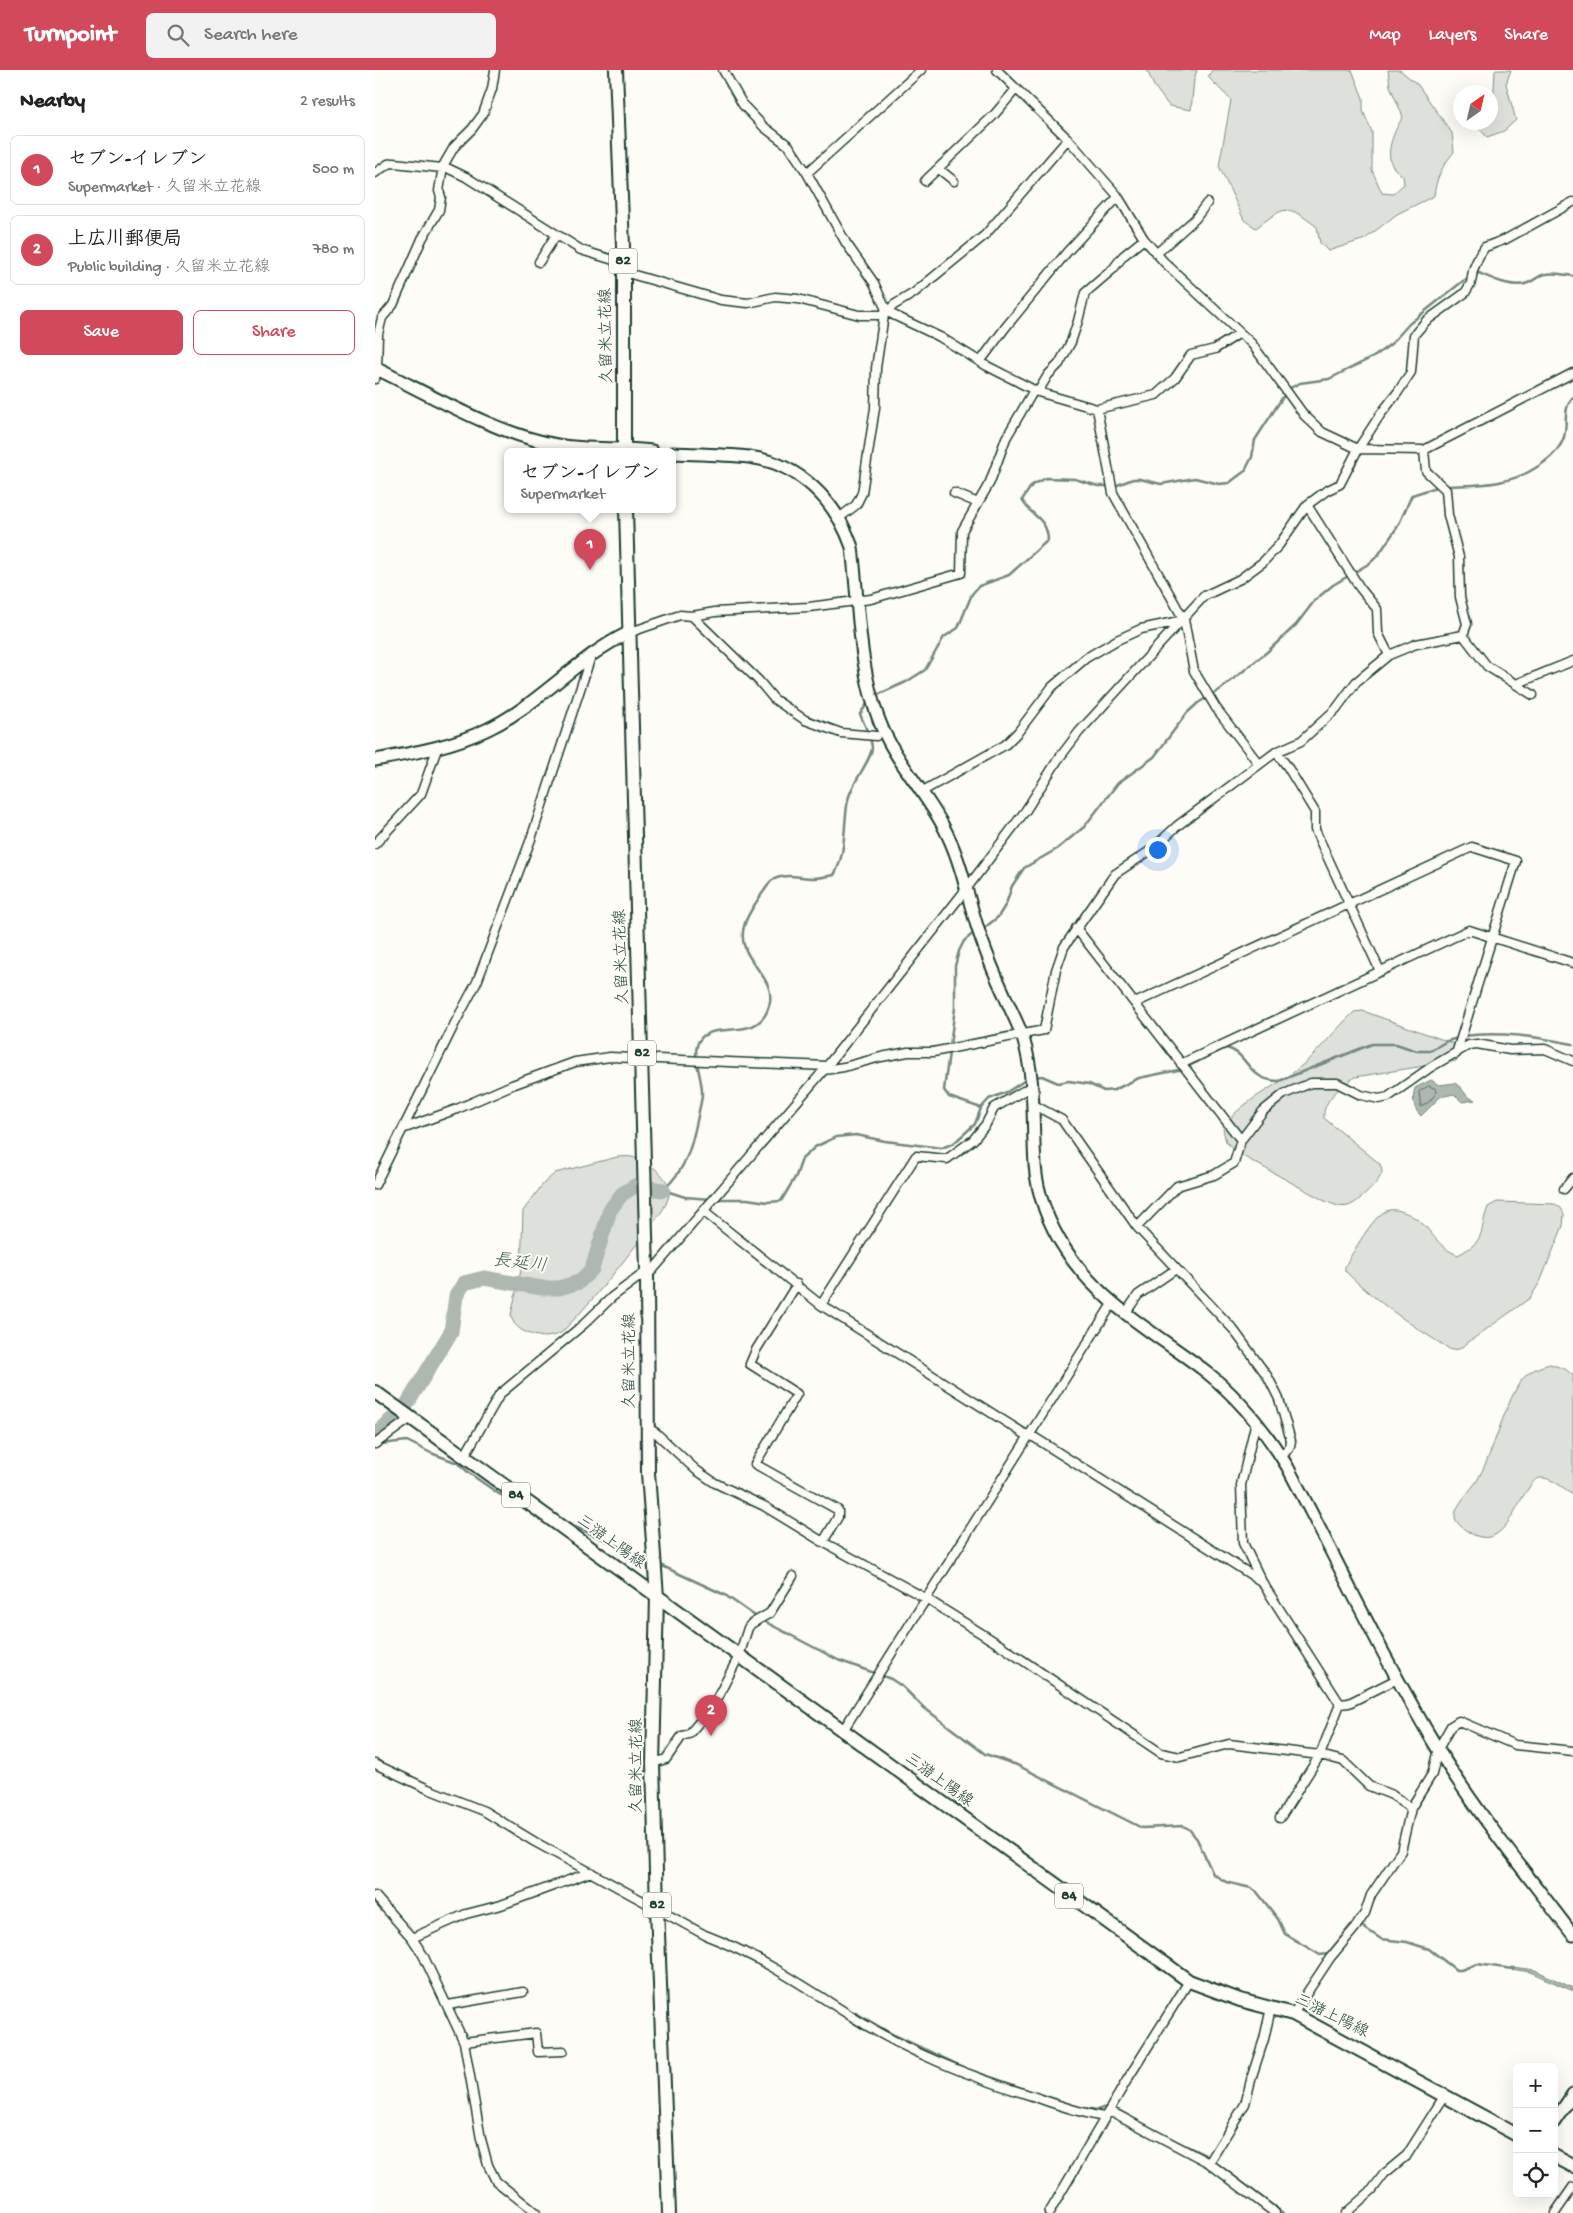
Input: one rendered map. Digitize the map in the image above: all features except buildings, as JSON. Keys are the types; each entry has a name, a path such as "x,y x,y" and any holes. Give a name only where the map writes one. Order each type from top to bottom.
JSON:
{"main road":[{"name":"久留米立花線","path":"616,70 623,268 624,448"},
{"name":"久留米立花線","path":"625,513 642,1060 647,1271 648,1473 657,1596 653,1763 669,2213"},
{"name":"三潴上陽線","path":"375,1392 842,1732 1189,1981 1241,2000 1293,2014 1513,2133"},
{"path":"1558,2158 1573,2166"}],"street":[{"path":"495,70 483,114 472,129 454,147 443,167 439,191 441,197 439,210 421,239 393,304 382,318 378,334 376,372 525,438 580,448"},
{"path":"723,70 743,105 764,128 789,146 807,173 846,243 874,283 886,314 876,368 875,408 862,493 856,505 839,518"},
{"path":"807,173 921,70"},
{"path":"997,70 1068,139 1118,197 1144,239 1188,287 1214,307 1252,344 1304,415 1322,432 1359,449 1424,450 1573,373"},
{"path":"925,182 994,115 1016,89"},
{"path":"886,314 985,235 1068,139"},
{"path":"375,173 388,164 395,163 443,167 465,177 581,250 623,268 721,300 748,303 775,297 798,299 859,315 886,314 940,337 980,362 1036,391 1097,409 1155,395 1175,378 1191,355 1215,349 1240,333"},
{"path":"939,169 953,182"},
{"path":"980,362 1067,252 1118,197"},
{"path":"464,1457 500,1394 584,1324 612,1297 647,1271 652,1271 825,1068 1026,810 1079,732 1184,620 1191,609 1204,596 1240,579 1263,562 1279,544 1307,505 1326,491 1340,484 1380,415 1411,372 1414,334 1426,321 1465,293 1471,283 1473,270 1485,248 1507,239 1573,202"},
{"path":"1157,253 1195,219 1207,203"},
{"path":"539,262 556,235"},
{"path":"375,760 437,749 487,730 525,706 593,653 628,633 680,615 693,616 715,612 809,607 858,601 961,573 962,531 991,482 1006,438 1036,391 1059,364 1071,342 1085,293 1113,269 1123,256 1144,239"},
{"path":"1097,409 1113,493 1184,620 1194,671 1217,708 1259,764"},
{"path":"1424,450 1427,471 1446,490 1448,515 1459,557 1460,597 1467,624 1463,635"},
{"path":"676,453 749,457 767,461 806,480 829,501 847,531 852,547 865,672 879,722 942,824 956,854 974,918 992,968 1022,1035 1032,1081 1035,1167 1047,1216 1064,1248 1086,1279 1112,1304 1206,1372 1255,1420 1282,1457 1397,1679 1438,1749 1483,1817 1573,1935"},
{"path":"954,493 978,503"},
{"path":"1307,505 1360,588 1377,609 1378,633 1389,655"},
{"path":"693,616 759,681 774,699 805,720 841,733 876,736"},
{"path":"921,792 1005,745 1018,732 1051,687 1086,658 1141,629 1184,620"},
{"path":"405,1128 457,1110 512,1085 575,1062 610,1057 825,1068 844,1067 908,1052 933,1052 1044,1030 1056,970 1064,947 1075,928 1115,874 1151,850 1177,826 1259,764 1276,752 1301,741 1336,709 1356,682 1389,655 1416,644 1463,635"},
{"path":"1463,635 1487,666 1533,695"},
{"path":"375,1185 477,982 531,839 593,653"},
{"path":"1516,684 1573,661"},
{"path":"375,844 421,794 437,749"},
{"path":"1276,752 1287,766 1315,812 1315,830 1380,972"},
{"path":"1135,1003 1472,847 1516,861 1456,1054"},
{"path":"1075,928 1241,1140"},
{"path":"1181,1064 1469,930 1573,964"},
{"path":"1137,1227 1177,1186 1215,1175 1235,1163 1241,1140 1263,1111 1284,1094 1311,1083 1337,1084 1361,1095 1379,1099 1388,1096 1431,1067 1469,1045 1477,1044 1509,1050 1545,1049 1573,1061"},
{"path":"821,1305 916,1156 947,1159 973,1140 986,1124 994,1108 1032,1081"},
{"path":"1034,1105 1062,1120 1137,1227 1233,1329 1268,1377 1279,1399 1291,1441 1290,1446 1282,1457"},
{"path":"1565,1189 1573,1178"},
{"path":"703,1211 821,1305 1262,1582"},
{"path":"1125,1314 1138,1295 1176,1269"},
{"path":"797,1284 756,1350 750,1364 797,1394 755,1464 838,1510 838,1517 823,1542"},
{"path":"842,1732 1112,1304"},
{"path":"375,1444 411,1418"},
{"path":"1255,1420 1241,1485 1243,1544 1262,1582 1339,1704"},
{"path":"647,1428 655,1432 696,1470 715,1483 764,1506 823,1542 925,1598 1003,1647 1161,1753 1180,1757 1229,1744 1320,1755 1343,1761 1369,1786 1392,1795 1411,1808"},
{"path":"653,1763 666,1759 683,1736 689,1734 713,1706 739,1656 748,1628 751,1624 770,1613 793,1576"},
{"path":"1339,1704 1349,1703 1397,1679"},
{"path":"1280,1818 1320,1755 1339,1704"},
{"path":"1293,2014 1330,1958 1365,1913 1371,1895 1401,1851 1411,1808 1431,1774 1438,1749 1451,1726 1459,1721 1515,1745 1573,1750"},
{"path":"375,1764 427,1789 485,1811 705,1935 734,1946 875,2030 952,2069 1080,2113 1116,2114 1209,2164 1275,2213"},
{"path":"412,1938 465,1914 501,1905 591,1872"},
{"path":"375,1896 412,1938 423,1955 464,2042 481,2139 488,2165 496,2181 537,2213"},
{"path":"1049,2213 1106,2115 1189,1981"},
{"path":"448,2006 523,1992"},
{"path":"1209,2164 1245,2104 1271,2008"},
{"path":"464,2042 536,2033 538,2052 563,2051"},
{"path":"1558,2116 1573,2094"},
{"path":"1346,2213 1372,2190 1384,2174 1407,2156 1445,2095"},
{"path":"1555,2213 1573,2187"}],"shaded area":[{"path":"1147,70 1197,70 1191,110 1169,106 1154,86"},
{"path":"1212,70 1352,70 1363,98 1363,111 1372,132 1372,170 1382,193 1393,194 1404,184 1403,176 1394,168 1390,156 1391,142 1403,117 1390,86 1388,70 1400,70 1418,85 1452,133 1454,152 1440,172 1434,196 1397,214 1365,239 1328,251 1320,243 1317,227 1299,214 1286,210 1274,215 1256,228 1244,220 1219,166 1231,100 1208,77"},
{"path":"1495,70 1511,70 1506,84 1516,120 1504,131 1487,137 1480,130 1498,130 1498,85 1494,85"},
{"path":"1363,1011 1452,1043 1462,1051 1456,1061 1355,1077 1333,1094 1326,1106 1324,1118 1380,1164 1382,1171 1378,1181 1362,1197 1348,1206 1342,1206 1325,1201 1239,1154 1226,1142 1223,1129 1237,1111 1300,1067 1354,1012"},
{"path":"617,1157 638,1159 651,1166 663,1176 669,1189 665,1205 605,1284 561,1333 545,1337 524,1331 515,1325 511,1315 521,1270 523,1211 543,1184 555,1173"},
{"path":"1497,1202 1555,1204 1561,1208 1564,1214 1563,1226 1540,1282 1530,1298 1459,1349 1451,1350 1409,1323 1382,1304 1345,1271 1345,1266 1363,1236 1375,1220 1386,1211 1401,1211 1416,1219 1443,1246 1458,1255 1478,1240 1488,1207"},
{"path":"1550,1364 1565,1369 1573,1375 1573,1494 1548,1479 1539,1478 1530,1486 1501,1531 1493,1536 1474,1535 1463,1528 1456,1520 1455,1513 1457,1508 1476,1483 1484,1468 1511,1398 1520,1382 1531,1372"}],"water":[{"path":"1431,1080 1439,1085 1455,1083 1468,1097 1475,1100 1462,1102 1454,1094 1440,1097 1421,1116 1416,1110 1414,1103 1415,1088"},
{"path":"1512,1967 1535,1970 1573,1988 1573,1991 1530,1972 1511,1969"}],"waterway":[{"path":"1475,275 1479,273 1516,285 1528,283 1541,275 1549,273 1573,276"},
{"path":"875,696 906,682 925,670 944,637 958,628 972,594 979,586 1009,575 1048,540 1047,532 1042,522 1022,500 1032,485 1046,478 1075,479 1098,486 1115,486 1133,479 1161,484 1195,478 1219,484 1229,483 1245,471 1252,457 1255,440 1288,389 1300,383 1329,379 1375,356 1392,343 1409,324 1470,277"},
{"path":"1445,486 1496,483 1521,476 1539,466 1555,453 1564,437 1568,406 1573,397"},
{"path":"983,929 998,917 1006,904 1012,886 1024,868 1057,849 1084,827 1118,783 1154,757 1187,713 1198,703 1221,689 1267,652 1296,625 1315,600 1333,585 1370,563 1379,554 1398,526 1412,495 1440,486"},
{"path":"663,1190 678,1174 687,1156 693,1137 702,1094 696,1057 696,1050 701,1038 708,1033 757,1024 764,1017 769,1006 770,995 768,985 745,947 743,936 745,923 750,912 771,881 776,878 786,876 824,877 834,875 838,866 843,848 848,800 853,786 869,758 872,747 860,714 869,701"},
{"path":"975,932 964,941 955,966 955,1008 944,1090 949,1097 981,1108"},
{"path":"1463,1036 1505,1034 1573,1044"},
{"path":"1034,1077 1042,1076 1058,1083 1069,1081 1089,1084 1104,1091 1114,1090 1139,1078 1183,1069 1226,1048 1239,1055 1260,1076 1268,1080 1279,1081 1372,1044 1396,1044 1417,1051 1430,1051 1447,1041 1458,1038"},
{"path":"716,1199 781,1201 796,1176 802,1159 815,1147 836,1137 856,1135 885,1141 942,1148 954,1143 975,1124 981,1108 989,1099 1007,1092 1027,1079"},
{"name":"長延川","path":"375,1434 404,1409 451,1332 456,1296 464,1283 484,1278 542,1288 559,1288 579,1282 592,1269 610,1210 622,1194 635,1186 663,1190"},
{"path":"663,1190 685,1197 710,1199"},
{"path":"380,1444 407,1441 431,1453 458,1463 499,1494 516,1501"},
{"path":"564,1522 650,1560"},
{"path":"658,1564 725,1595 758,1618 838,1660 891,1679 903,1687 923,1707 985,1754 1017,1765 1142,1828 1183,1826 1189,1829 1197,1839 1213,1874 1226,1882 1251,1888 1257,1892 1278,1919 1285,1934 1320,1955 1328,1954 1354,1921 1381,1939 1407,1942 1429,1949 1456,1970 1477,1964 1513,1969"},
{"path":"854,2012 894,2035 967,2069 1077,2107 1097,2110 1106,2107 1120,2111 1154,2130"},
{"path":"1161,2134 1207,2156 1283,2213"}],"place":[{"name":"セブン-イレブン","path":"590,570"},
{"name":"上広川郵便局","path":"711,1736"}]}
